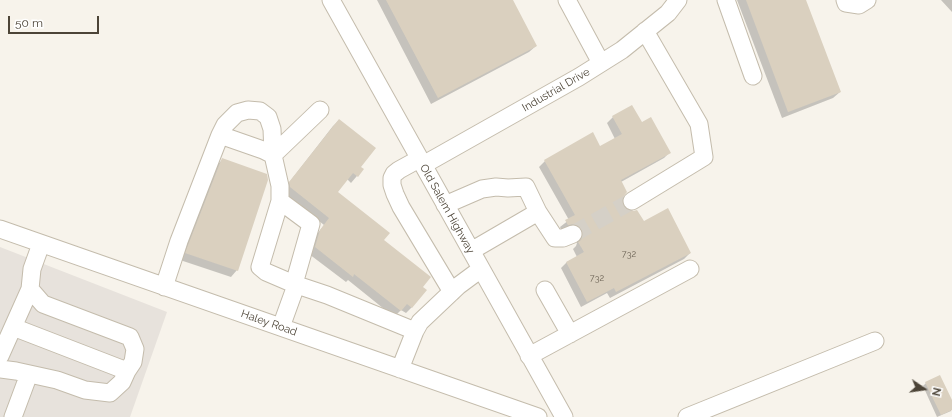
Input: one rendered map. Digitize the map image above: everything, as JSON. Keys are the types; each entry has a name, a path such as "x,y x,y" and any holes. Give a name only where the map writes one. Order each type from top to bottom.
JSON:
{"street":[{"name":"Old Salem Highway","path":"331,0 564,417"},
{"path":"567,0 601,63"},
{"name":"Industrial Drive","path":"452,292 401,207 392,185 392,178 394,174 399,170 421,162 579,77 622,50 668,13 678,0"},
{"path":"726,0 753,76"},
{"path":"845,0 846,3 860,5 867,0"},
{"path":"632,201 704,157 700,124 645,31"},
{"path":"164,287 180,241 225,125 237,113 248,110 260,111 268,117 272,129 273,155 280,186 280,201 260,267 266,272 294,284 328,295 415,331"},
{"path":"273,155 320,110"},
{"path":"220,136 263,150 273,155"},
{"path":"445,204 482,189 496,187 526,188 538,212 555,238 563,238 573,234"},
{"path":"280,201 311,224 294,284 294,290 281,327"},
{"path":"471,251 538,212"},
{"name":"Haley Road","path":"0,229 538,417"},
{"path":"0,356 30,289 32,269 41,244"},
{"path":"400,369 420,322 458,286 481,269"},
{"path":"529,356 690,269"},
{"path":"0,369 57,380 85,390 110,393 122,382 133,362 135,349 130,337 42,304 30,289"},
{"path":"545,290 570,334"},
{"path":"13,327 127,371"},
{"path":"687,417 875,341"},
{"path":"13,417 29,374"}],"shaded area":[{"path":"0,247 167,312 130,417 0,417"}],"building":[{"path":"386,0 513,0 537,46 438,98"},
{"path":"746,0 806,0 841,92 788,112"},
{"path":"632,105 642,122 651,117 671,153 621,180 627,192 623,197 623,206 628,210 637,210 644,221 668,208 691,253 616,292 614,288 587,302 566,262 584,252 578,242 583,236 582,231 579,226 575,224 568,225 565,220 575,215 544,160 593,132 600,146 622,134 612,116"},
{"path":"339,119 376,148 361,167 364,169 358,177 353,173 338,192 390,233 384,240 431,277 423,287 427,290 412,308 407,304 401,311 354,274 353,277 315,247 320,230 329,218 290,187 289,182"},
{"path":"222,158 267,174 268,180 238,271 185,253"},
{"path":"940,375 952,400 952,410 941,415 925,382"}],"tunnel":[{"path":"573,234 632,201"}]}
